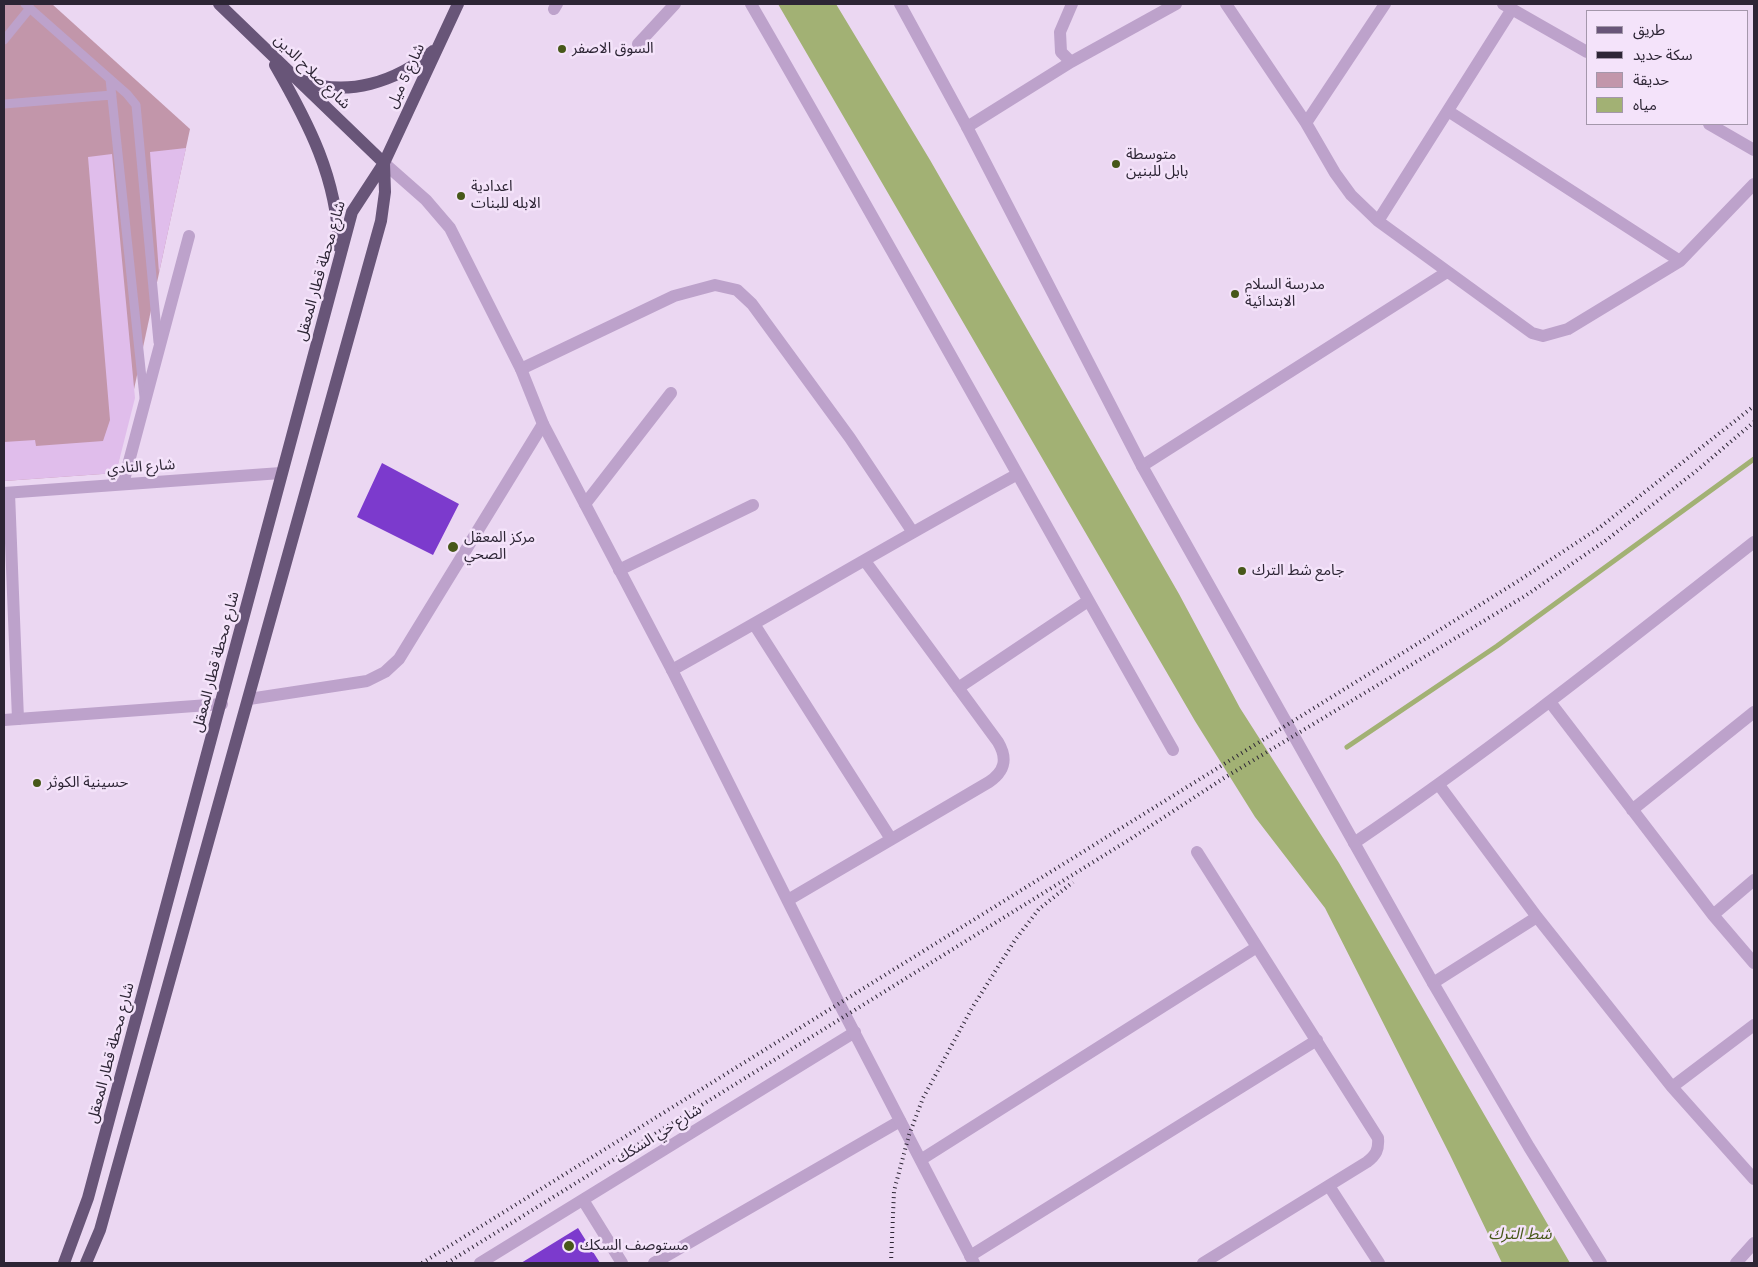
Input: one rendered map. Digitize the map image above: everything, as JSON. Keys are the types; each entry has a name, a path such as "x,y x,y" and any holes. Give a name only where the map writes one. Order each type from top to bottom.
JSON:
{"main road":[{"name":"شارع صلاح الدين","path":"219,4 384,163"},
{"name":"شارع 5 ميل","path":"384,163 458,4"},
{"path":"293,77 315,86 330,88 367,86 382,81 419,62 436,48"},
{"path":"266,50 304,119 326,170 337,210 339,260"},
{"path":"86,1263 100,1230 250,699 381,221 386,192 384,163"},
{"name":"شارع محطة قطار المعقل","path":"64,1263 88,1198 222,704 352,212 384,163"}],"street":[{"path":"638,44 676,4"},
{"path":"751,4 871,212 1016,475 1173,750"},
{"path":"900,4 967,127 1142,466 1432,983 1529,1147 1601,1263"},
{"path":"1071,62 1061,52 1060,32 1072,4"},
{"path":"967,127 1071,62 1176,4"},
{"path":"1226,4 1306,123 1334,173 1351,195 1378,221 1532,333 1543,336 1568,329 1680,261 1754,184"},
{"path":"1306,123 1385,4"},
{"path":"1378,221 1448,111 1508,6 1586,51"},
{"path":"1448,111 1680,261"},
{"path":"1711,125 1754,150"},
{"path":"384,163 426,200 450,228 522,369 543,424 672,670 900,1121 922,1159 972,1259 1317,1040"},
{"path":"124,484 189,236"},
{"path":"1142,466 1447,272"},
{"path":"522,369 674,296 715,284 737,290 752,304 850,438 912,531"},
{"path":"585,504 671,392"},
{"path":"250,699 367,681 385,672 399,659 543,424"},
{"name":"شارع النادي","path":"6,493 282,473"},
{"path":"672,670 865,561 912,531 1016,475"},
{"path":"6,493 18,719"},
{"path":"620,570 753,505"},
{"path":"1354,843 1439,785 1550,702 1754,542"},
{"path":"788,900 989,782 999,775 1004,764 1004,753 998,742 865,561"},
{"path":"958,688 1088,601"},
{"path":"754,624 891,839"},
{"path":"1550,702 1713,914 1754,963"},
{"path":"4,720 222,704"},
{"path":"1632,810 1754,712"},
{"path":"1439,785 1537,917 1672,1087 1754,1179"},
{"path":"1198,852 1378,1138 1379,1148 1375,1156 1203,1263"},
{"path":"1713,914 1754,880"},
{"path":"1432,983 1537,917"},
{"path":"922,1159 1257,946"},
{"path":"1672,1087 1754,1025"},
{"name":"شارع حي السكك","path":"486,1262 855,1032"},
{"path":"654,1263 900,1121"},
{"path":"1329,1186 1379,1263"},
{"path":"583,1200 622,1263"},
{"path":"1736,1263 1754,1243"}],"lane":[{"path":"4,40 28,6 131,98 137,108 159,350"},
{"path":"110,79 145,404"},
{"path":"4,104 112,95"}],"green space":[{"path":"4,4 52,4 190,129 116,473 4,481"}],"shaded area":[{"path":"186,148 159,273 150,152"},
{"path":"112,154 135,398 116,473 4,481 4,442 35,440 36,446 103,441 110,420 88,157"}],"water":[{"name":"شط الترك","path":"778,4 836,4 930,160 1179,594 1240,708 1339,863 1570,1263 1502,1263 1450,1155 1325,908 1255,817 1195,721"}],"building":[{"path":"382,463 459,504 433,555 357,517"},
{"name":"مستوصف السكك","path":"578,1228 600,1263 521,1263"}],"waterway":[{"path":"1347,747 1497,646 1754,459"}],"railway":[{"path":"422,1263 1515,583 1599,528 1754,406"},
{"path":"447,1263 1132,838 1224,778 1525,596 1605,541 1695,472 1754,422"},
{"path":"891,1263 894,1191 909,1135 923,1098 972,1008 1015,940 1039,909 1073,882"}],"place":[{"name":"السوق الاصفر","path":"562,49"},
{"name":"متوسطة بابل للبنين","path":"1116,164"},
{"name":"اعدادية الابله للبنات","path":"461,196"},
{"name":"مدرسة السلام الابتدائية","path":"1235,294"},
{"name":"مركز المعقل الصحي","path":"453,547"},
{"name":"جامع شط الترك","path":"1242,571"},
{"name":"حسينية الكوثر","path":"37,783"},
{"name":"مستوصف السكك","path":"569,1246"}]}
